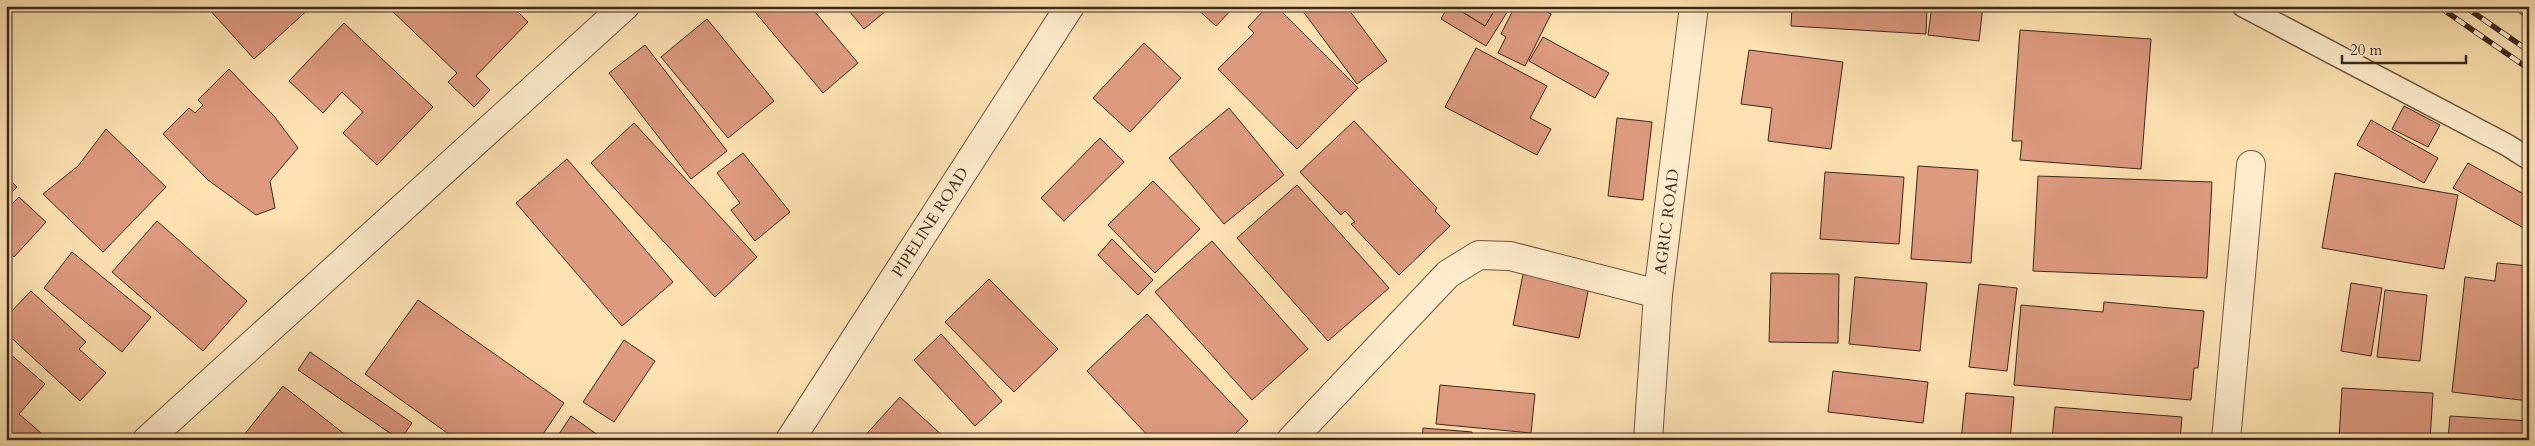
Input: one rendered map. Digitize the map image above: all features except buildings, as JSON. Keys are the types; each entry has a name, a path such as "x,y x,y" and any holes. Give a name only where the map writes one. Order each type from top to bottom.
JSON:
{"street":[{"path":"147,440 625,6"},
{"name":"PIPELINE ROAD","path":"790,440 1070,6"},
{"name":"AGRIC ROAD","path":"1648,440 1658,294 1694,6"},
{"path":"2226,440 2251,165"},
{"path":"1291,440 1448,274 1479,255 1510,256 1658,294"}],"lane":[{"path":"2244,6 2507,145 2529,159"}],"railway":[{"path":"2438,6 2529,69"},
{"path":"2464,6 2529,51"},
{"path":"2514,6 2529,17"}]}
